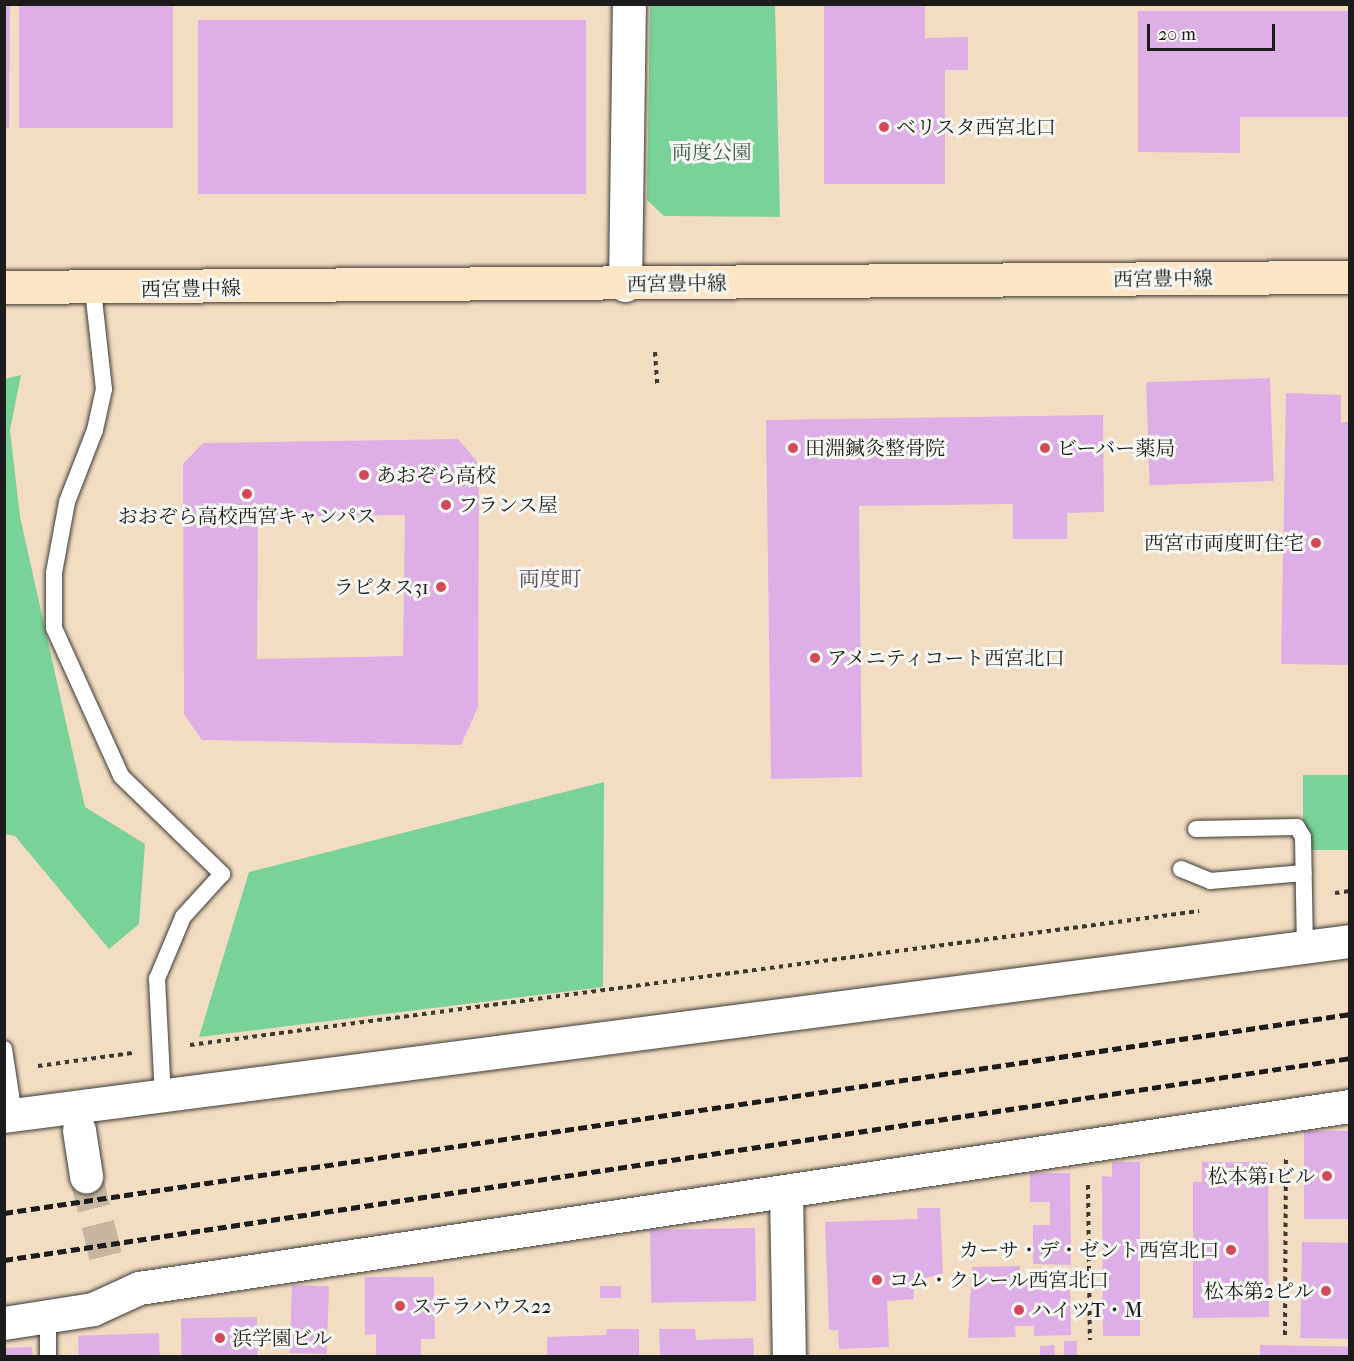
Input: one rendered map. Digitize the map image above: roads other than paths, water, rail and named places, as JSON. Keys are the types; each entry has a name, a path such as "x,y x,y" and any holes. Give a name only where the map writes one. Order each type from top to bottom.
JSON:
{"main road":[{"name":"西宮豊中線","path":"4,287 93,290 1350,277"}],"street":[{"path":"626,285 629,4"},
{"path":"9,1115 1350,941"},
{"path":"4,1323 93,1309 139,1288 1350,1106"},
{"path":"79,1130 86,1176"},
{"path":"786,1191 789,1356"}],"lane":[{"path":"93,290 104,389 95,430 67,502 54,573 54,628 121,776 222,874 183,917 158,979 159,1049 163,1096"},
{"path":"1196,829 1297,827 1303,837 1305,947"},
{"path":"1181,869 1210,881 1304,873"},
{"path":"4,1049 9,1115"},
{"path":"48,1316 48,1356"}],"tunnel":[{"path":"86,1176 107,1261"}],"railway":[{"path":"4,1213 1350,1014"},
{"path":"4,1260 1350,1058"}],"place":[{"name":"ベリスタ西宮北口","path":"884,127"},
{"name":"田淵鍼灸整骨院","path":"793,448"},
{"name":"ビーバー薬局","path":"1045,448"},
{"name":"あおぞら高校","path":"364,475"},
{"name":"おおぞら高校西宮キャンパス","path":"247,494"},
{"name":"フランス屋","path":"446,505"},
{"name":"西宮市両度町住宅","path":"1316,543"},
{"name":"ラピタス31","path":"441,587"},
{"name":"アメニティコート西宮北口","path":"815,658"},
{"name":"松本第1ビル","path":"1327,1176"},
{"name":"カーサ・デ・ゼント西宮北口","path":"1231,1250"},
{"name":"コム・クレール西宮北口","path":"877,1280"},
{"name":"松本第2ピル","path":"1326,1291"},
{"name":"ステラハウス22","path":"400,1306"},
{"name":"ハイツT・M","path":"1019,1310"},
{"name":"浜学園ビル","path":"220,1338"}],"district":[{"name":"両度町","path":"550,579"}],"park label":[{"name":"両度公園","path":"712,152"}]}
